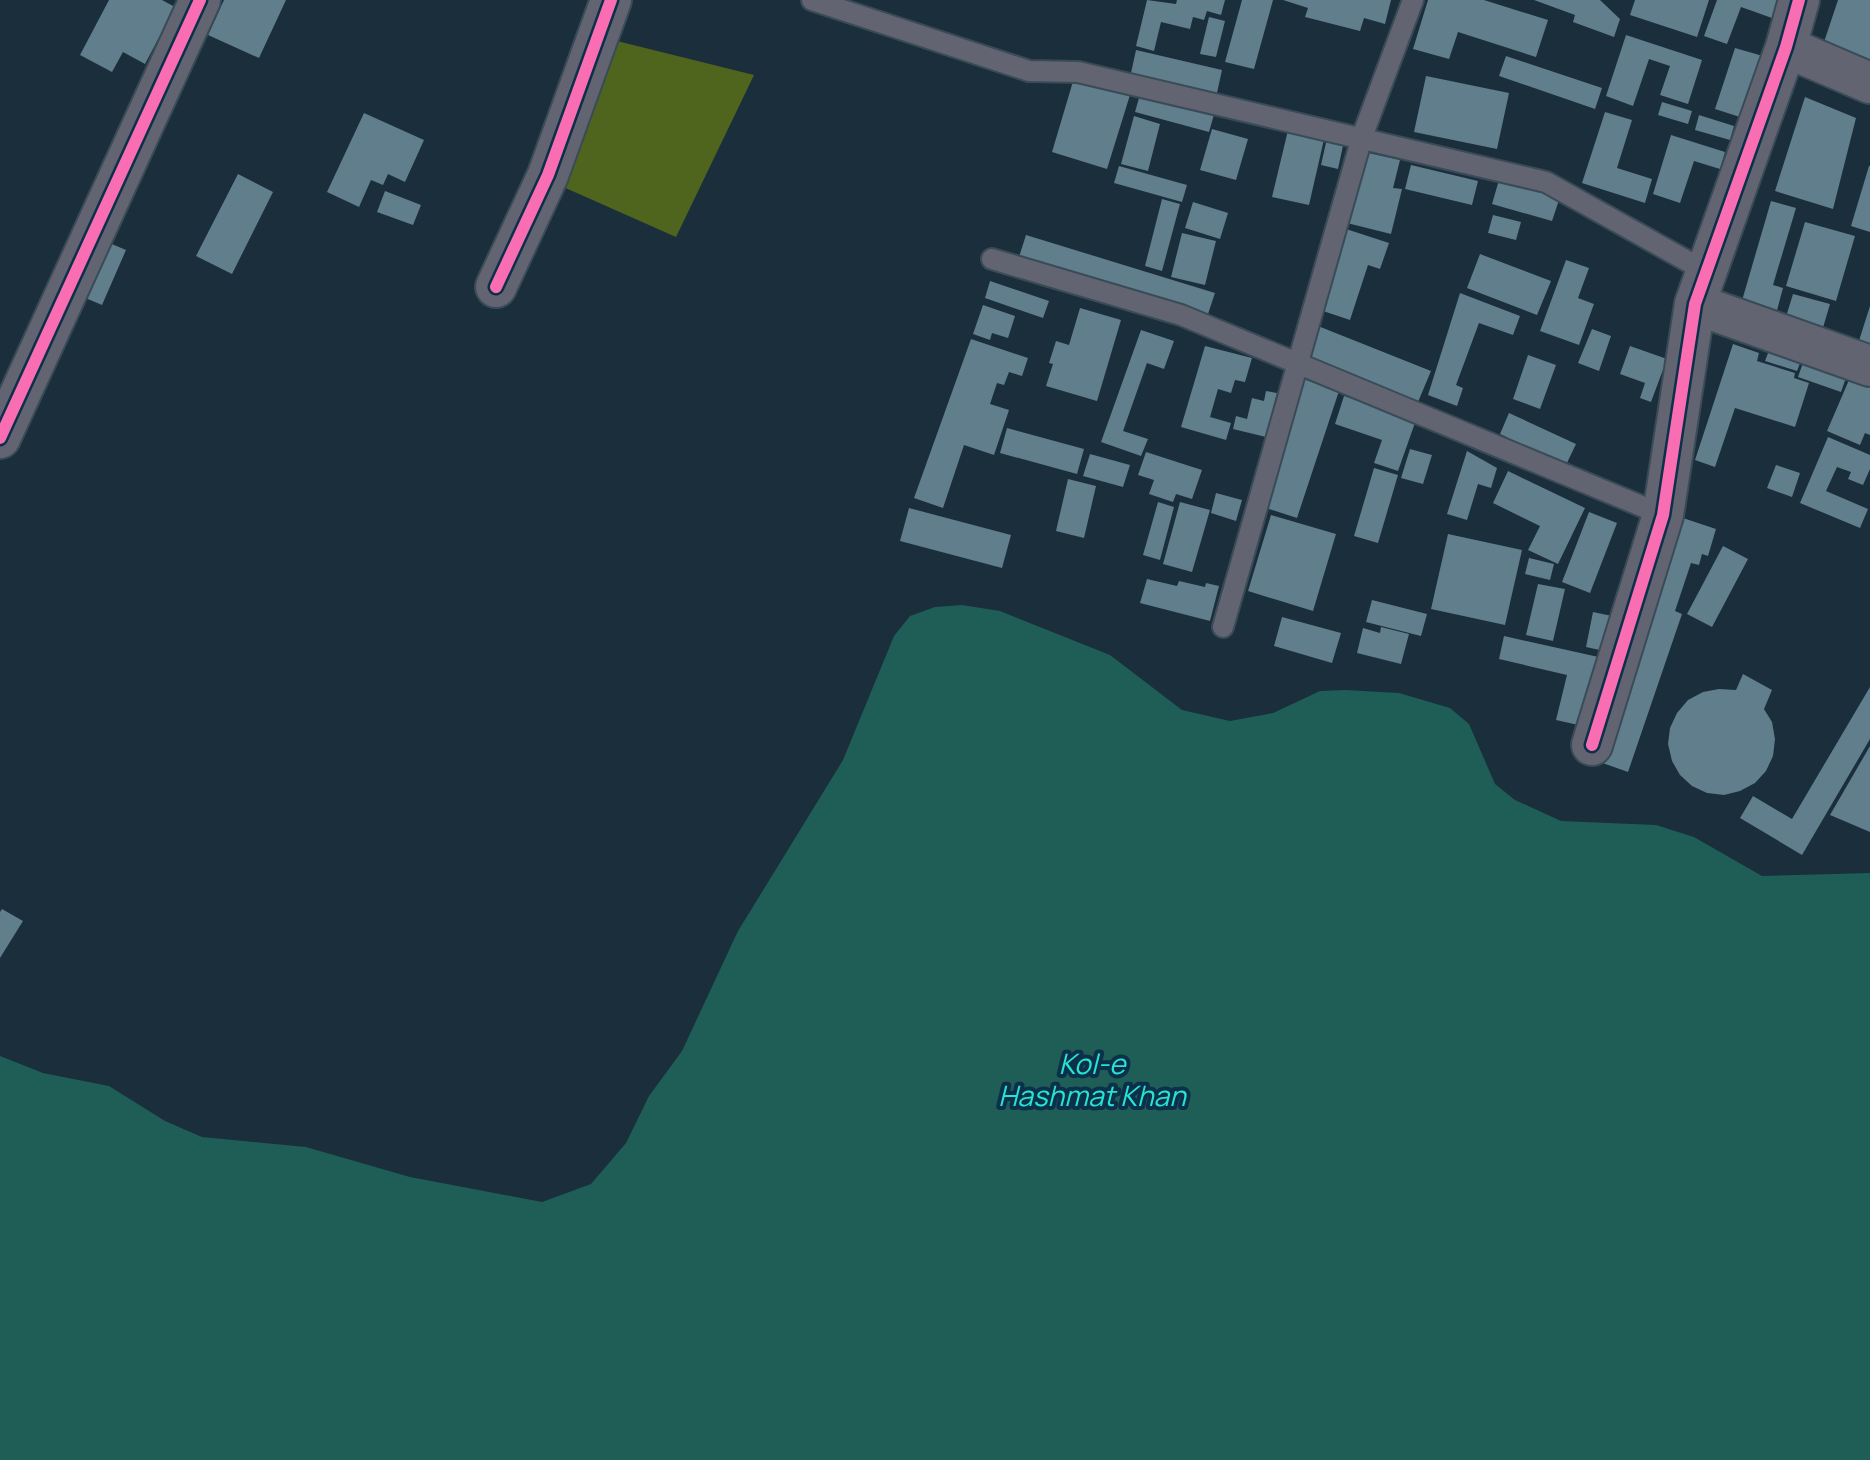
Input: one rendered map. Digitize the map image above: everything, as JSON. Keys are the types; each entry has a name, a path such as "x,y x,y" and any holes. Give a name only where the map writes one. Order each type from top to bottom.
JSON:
{"street":[{"path":"0,438 200,0"},
{"path":"496,287 548,175 611,0"},
{"path":"1592,745 1663,515 1700,288 1786,47 1799,0"},
{"path":"1786,47 1870,83"},
{"path":"1700,288 1870,366"}],"lane":[{"path":"812,0 1029,71 1078,72 1546,182 1700,288"},
{"path":"1223,627 1362,137 1413,0"},
{"path":"992,259 1181,315 1663,515"}],"green space":[{"path":"613,40 754,75 676,237 561,186"}],"water":[{"name":"Kol-e Hashmat Khan","path":"962,605 1000,611 1110,655 1182,710 1230,721 1273,713 1320,691 1399,693 1450,708 1469,724 1495,784 1515,800 1561,821 1656,825 1694,837 1762,876 1870,873 1870,1460 0,1460 0,1056 43,1073 109,1086 165,1121 202,1137 306,1147 410,1177 542,1202 591,1184 626,1143 649,1096 682,1051 738,931 843,760 894,636 910,616 935,607"}],"building":[{"path":"109,0 162,0 175,7 145,64 123,52 112,72 80,55"},
{"path":"224,0 286,0 259,58 208,35"},
{"path":"1147,0 1176,4 1177,0 1225,0 1221,15 1207,11 1204,20 1193,17 1190,29 1161,22 1154,51 1136,46"},
{"path":"1242,0 1273,0 1254,69 1225,62"},
{"path":"1283,0 1391,0 1385,24 1364,18 1360,31 1305,17 1308,8"},
{"path":"1428,0 1484,0 1548,20 1536,57 1458,32 1449,59 1413,49"},
{"path":"1534,0 1600,0 1620,19 1614,37 1573,22 1575,15"},
{"path":"1635,0 1709,0 1697,37 1630,15"},
{"path":"1717,0 1779,0 1772,18 1741,7 1727,44 1704,36"},
{"path":"1838,0 1870,0 1870,67 1821,51"},
{"path":"1209,17 1225,21 1216,57 1200,54"},
{"path":"1626,35 1702,60 1688,104 1660,95 1670,66 1649,59 1633,106 1606,96"},
{"path":"1735,48 1763,56 1743,118 1715,109"},
{"path":"1136,50 1222,70 1217,93 1131,73"},
{"path":"1506,56 1602,88 1595,109 1499,76"},
{"path":"1426,76 1509,93 1497,149 1414,132"},
{"path":"1074,78 1130,95 1107,169 1052,152"},
{"path":"1141,91 1215,111 1209,132 1135,112"},
{"path":"1805,97 1856,118 1833,209 1775,191"},
{"path":"1662,102 1692,111 1688,124 1658,115"},
{"path":"1605,112 1632,120 1617,168 1652,179 1645,203 1582,183"},
{"path":"364,113 424,140 405,182 388,174 383,185 371,180 359,207 327,192"},
{"path":"1699,115 1734,126 1730,140 1695,130"},
{"path":"1134,116 1160,124 1148,171 1121,164"},
{"path":"1289,126 1325,135 1309,205 1272,197"},
{"path":"1212,129 1248,139 1236,180 1200,170"},
{"path":"1671,135 1725,152 1720,169 1694,161 1680,203 1653,194"},
{"path":"1327,138 1344,141 1338,169 1321,165"},
{"path":"1364,152 1400,160 1393,188 1402,189 1391,234 1347,223"},
{"path":"1411,165 1478,181 1472,205 1405,189"},
{"path":"1119,166 1187,185 1182,202 1114,183"},
{"path":"1870,166 1870,232 1851,226"},
{"path":"238,174 273,192 232,274 196,256"},
{"path":"1499,180 1560,197 1552,221 1492,204"},
{"path":"385,191 421,205 413,225 377,212"},
{"path":"1162,199 1180,204 1162,271 1145,266"},
{"path":"1771,201 1796,208 1773,285 1783,288 1776,314 1741,304"},
{"path":"1193,202 1228,213 1220,239 1185,228"},
{"path":"1493,215 1521,222 1516,240 1488,233"},
{"path":"1805,222 1855,236 1836,301 1786,286"},
{"path":"1343,228 1389,243 1380,269 1368,265 1350,320 1317,309"},
{"path":"1182,233 1216,241 1205,285 1171,277"},
{"path":"1026,235 1215,293 1208,314 1019,257"},
{"path":"107,242 126,250 102,305 83,297"},
{"path":"1480,254 1551,281 1537,315 1467,288"},
{"path":"1566,260 1589,268 1578,298 1594,304 1579,345 1540,331"},
{"path":"990,281 1049,301 1043,318 985,298"},
{"path":"1460,293 1520,316 1513,335 1479,323 1456,385 1463,388 1457,406 1428,395"},
{"path":"1793,294 1830,304 1822,331 1785,320"},
{"path":"983,305 1015,316 1008,338 992,333 990,340 973,334"},
{"path":"1870,306 1870,351 1857,347"},
{"path":"1080,308 1121,320 1097,401 1046,386 1056,341 1069,345"},
{"path":"1318,326 1431,371 1418,402 1306,356"},
{"path":"1592,329 1611,336 1599,371 1578,363"},
{"path":"1141,330 1174,341 1164,369 1147,363 1123,431 1148,439 1141,456 1101,442"},
{"path":"971,339 1028,358 1022,376 1009,372 1004,385 997,383 990,404 1009,410 994,455 964,445 943,508 914,498"},
{"path":"1733,344 1759,353 1757,361 1795,373 1794,378 1809,383 1795,427 1735,408 1715,467 1695,460"},
{"path":"1205,346 1252,358 1245,382 1235,380 1231,393 1218,389 1210,417 1231,423 1226,440 1181,427"},
{"path":"1630,346 1667,359 1651,402 1640,398 1645,383 1620,374"},
{"path":"1770,348 1802,358 1797,371 1765,361"},
{"path":"1528,355 1556,365 1540,409 1513,399"},
{"path":"1805,357 1848,372 1841,392 1798,377"},
{"path":"1852,373 1870,380 1870,435 1865,433 1860,445 1827,431"},
{"path":"1303,379 1339,391 1297,518 1260,506"},
{"path":"1266,391 1277,393 1266,437 1233,429 1236,416 1247,419 1252,398 1264,401"},
{"path":"1344,396 1416,420 1398,471 1374,463 1382,440 1335,424"},
{"path":"1509,413 1576,444 1566,465 1500,434"},
{"path":"1007,428 1084,449 1077,474 1000,453"},
{"path":"1828,437 1870,455 1870,469 1863,485 1848,479 1851,472 1837,467 1826,491 1868,509 1860,528 1800,503"},
{"path":"1410,449 1432,455 1423,484 1401,478"},
{"path":"1467,451 1497,468 1491,488 1478,484 1467,520 1447,514"},
{"path":"1146,452 1202,470 1192,499 1176,494 1173,502 1149,494 1154,480 1138,475"},
{"path":"1090,454 1130,465 1123,487 1083,476"},
{"path":"1776,465 1800,473 1792,497 1767,488"},
{"path":"1374,468 1398,475 1378,543 1354,536"},
{"path":"1508,471 1585,508 1558,564 1528,550 1540,526 1493,503"},
{"path":"1068,479 1096,486 1084,538 1056,531"},
{"path":"1216,493 1242,500 1236,521 1211,513"},
{"path":"1158,502 1174,507 1160,560 1143,555"},
{"path":"1180,502 1210,510 1192,572 1163,564"},
{"path":"909,508 1011,535 1002,568 900,541"},
{"path":"1589,512 1617,523 1590,593 1562,582"},
{"path":"1271,515 1336,534 1313,611 1248,591"},
{"path":"1680,517 1716,529 1708,556 1702,554 1699,565 1691,563 1675,611 1682,614 1628,772 1597,761"},
{"path":"1448,534 1522,550 1505,625 1431,609"},
{"path":"1723,546 1748,559 1712,627 1687,614"},
{"path":"1529,558 1554,564 1550,580 1525,574"},
{"path":"1147,579 1177,586 1179,581 1205,587 1206,583 1219,586 1210,621 1140,603"},
{"path":"1538,584 1565,589 1553,641 1526,635"},
{"path":"1372,600 1427,614 1421,636 1366,622"},
{"path":"1593,612 1617,617 1609,652 1586,647"},
{"path":"1282,617 1341,633 1332,663 1274,646"},
{"path":"1381,627 1409,634 1401,664 1357,653 1363,628 1380,633"},
{"path":"1504,636 1603,658 1587,727 1556,720 1567,675 1499,659"},
{"path":"1743,674 1772,690 1764,709 1772,722 1775,739 1773,756 1766,771 1755,783 1724,795 1707,793 1692,786 1680,775 1672,761 1668,744 1670,728 1688,700 1703,692 1736,690"},
{"path":"1870,687 1870,739 1802,855 1740,818 1753,796 1792,819"},
{"path":"1870,746 1870,832 1830,815"},
{"path":"2,909 23,921 0,958 0,912"}],"cycle path":[{"path":"0,438 200,0"},
{"path":"496,287 548,175 611,0"},
{"path":"1592,745 1663,515 1695,304 1786,47 1799,0"}]}
